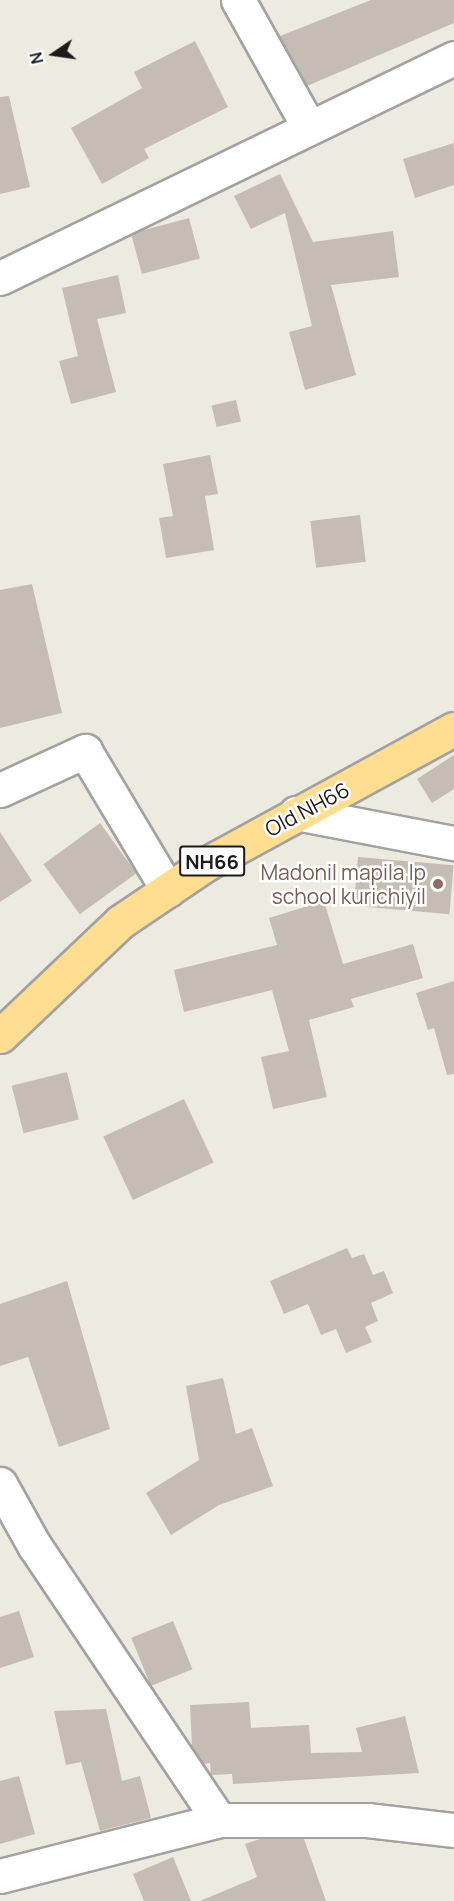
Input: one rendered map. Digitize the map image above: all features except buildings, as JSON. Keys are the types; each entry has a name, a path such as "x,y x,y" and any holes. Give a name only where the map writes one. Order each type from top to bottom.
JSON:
{"main road":[{"name":"Old NH66","path":"0,1036 120,922 168,890 296,813 454,729"}],"street":[{"path":"238,0 308,126"},
{"path":"0,278 308,126 454,57"},
{"path":"0,790 85,751 168,890"},
{"path":"296,813 454,843"},
{"path":"0,1484 134,1699 219,1820"},
{"path":"0,1876 219,1820 367,1820 454,1830"}],"place":[{"name":"Madonil mapila lp school kurichiyil","path":"438,884"}]}
